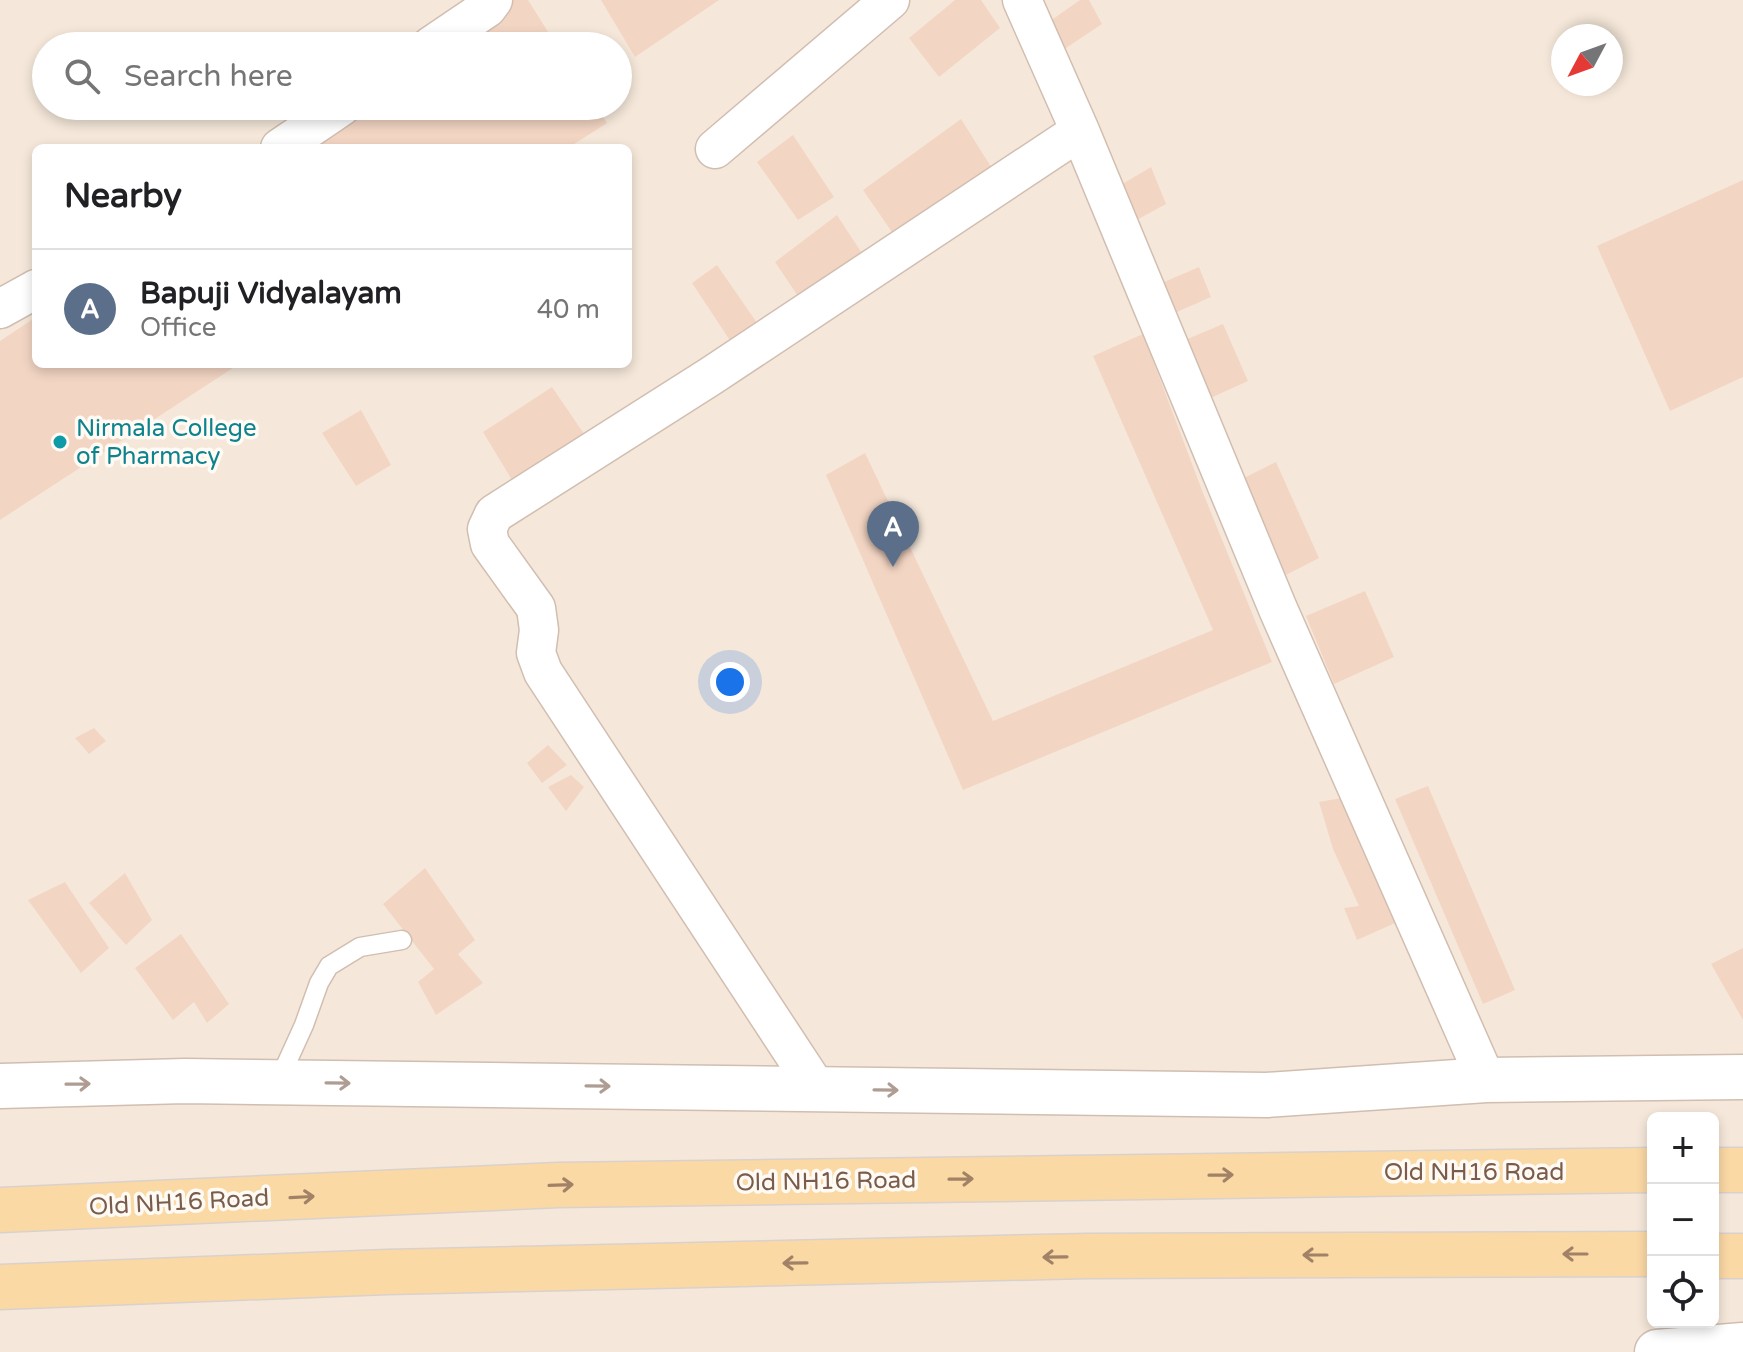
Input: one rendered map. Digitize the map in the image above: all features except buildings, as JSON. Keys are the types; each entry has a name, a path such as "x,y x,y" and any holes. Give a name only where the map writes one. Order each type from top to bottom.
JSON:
{"main road":[{"name":"Old NH16 Road","path":"0,1210 574,1185 1647,1170"},
{"path":"1719,1170 1743,1170"},
{"path":"0,1287 387,1272 1087,1256 1647,1254"},
{"path":"1719,1256 1743,1256"}],"street":[{"path":"452,32 487,8 493,0"},
{"path":"1022,0 1080,131 1278,609 1486,1080"},
{"path":"715,149 869,7"},
{"path":"286,144 321,120"},
{"path":"817,1089 543,672 536,653 539,630 536,608 490,544 487,529 494,514 711,376 1080,131"},
{"path":"0,309 32,291"},
{"path":"0,1086 185,1081 1267,1095 1486,1080 1743,1077"},
{"path":"1657,1352 1742,1349"}],"lane":[{"path":"278,1082 329,966 360,947 402,940"}],"shaded area":[{"path":"0,0 1743,0 1743,1352 0,1352"}],"place":[{"name":"Nirmala College of Pharmacy","path":"60,442"},
{"name":"Bapuji Vidyalayam","path":"893,567"}]}
